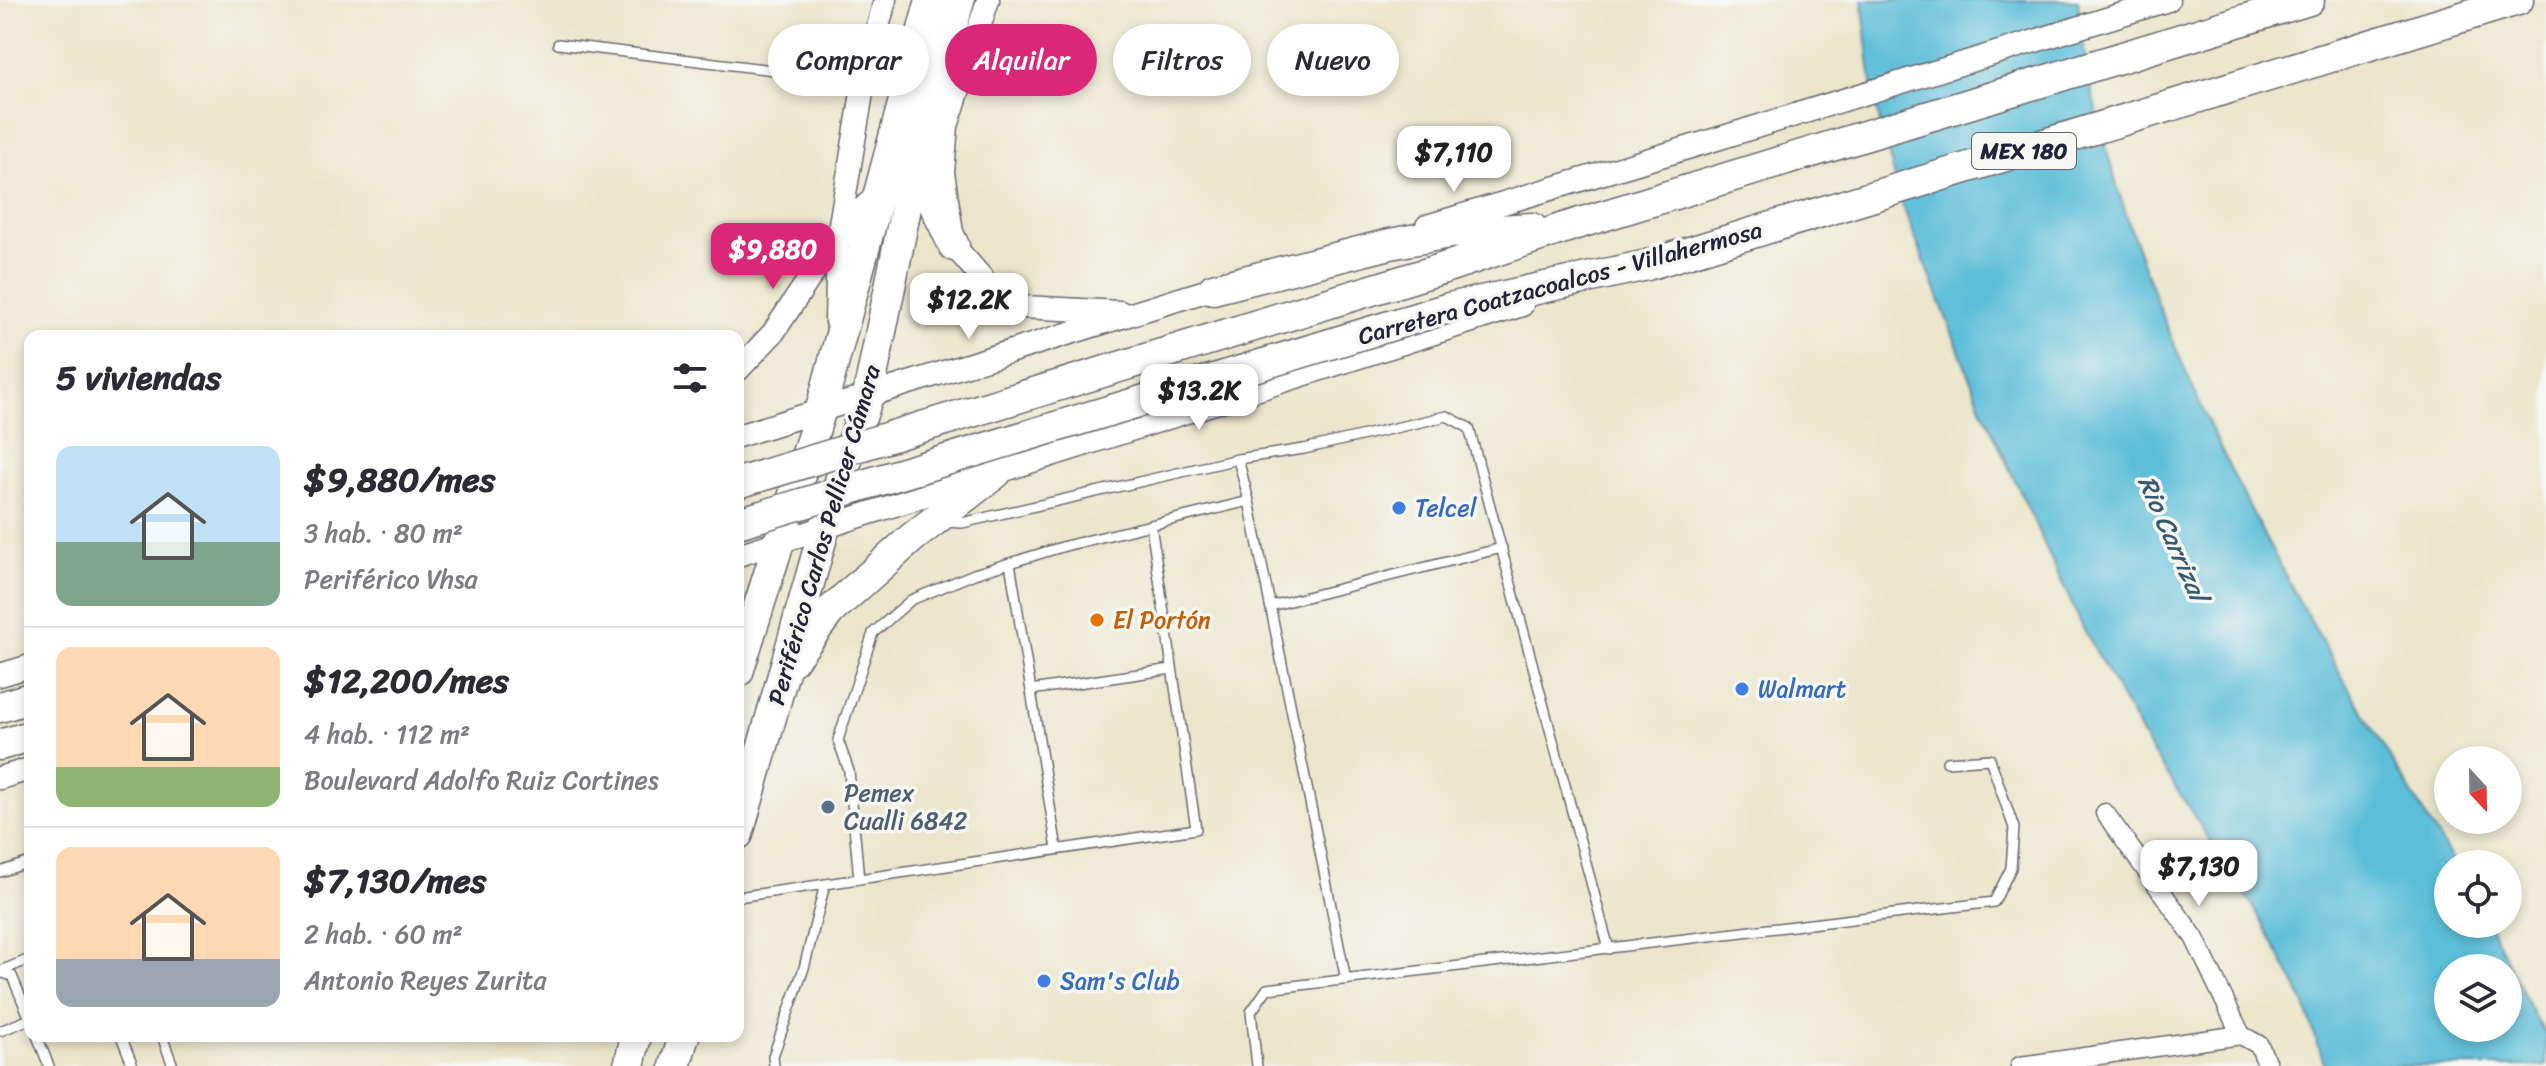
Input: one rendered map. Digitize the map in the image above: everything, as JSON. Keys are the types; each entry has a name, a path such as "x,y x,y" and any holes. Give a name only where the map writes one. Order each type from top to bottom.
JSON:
{"main road":[{"name":"Periférico Carlos Pellicer Cámara","path":"744,652 821,409 931,0"},
{"name":"Periférico Carlos Pellicer Cámara","path":"744,813 824,530 868,396 922,138 959,0"},
{"name":"Carretera Coatzacoalcos - Villahermosa","path":"744,481 2309,0"},
{"name":"Carretera Coatzacoalcos - Villahermosa","path":"744,521 1449,308 1647,265 2518,0"},
{"path":"922,138 928,191 954,246"},
{"path":"838,236 877,201"},
{"path":"1213,289 1390,244 1449,233 1570,226"},
{"path":"784,671 830,611 934,521 996,473"},
{"path":"0,707 24,700"},
{"path":"0,745 24,738"},
{"path":"629,1066 635,1042"},
{"path":"675,1066 682,1042"}],"street":[{"path":"879,24 885,0"},
{"path":"988,0 947,126 943,172 954,246 990,287 1023,307 1138,312"},
{"path":"744,434 2168,0"},
{"path":"835,351 838,236 861,96"},
{"path":"744,364 773,333 838,236"},
{"path":"744,553 1647,265"},
{"path":"0,675 24,668"},
{"path":"0,778 24,771"},
{"path":"2105,813 2194,937 2241,1035 2259,1045 2268,1066"},
{"path":"2020,1066 2241,1035"}],"lane":[{"path":"558,44 768,69"},
{"path":"934,521 962,523 1238,459 1304,449 1447,416 1469,428 1609,949"},
{"path":"1238,459 1346,980"},
{"path":"859,879 849,771 838,740 873,633 911,600 974,574 1249,501"},
{"path":"744,896 1196,829 1151,525"},
{"path":"1270,606 1502,548"},
{"path":"1010,563 1057,849"},
{"path":"1031,690 1172,669"},
{"path":"1257,1066 1251,1012 1267,989 1994,902 2011,868 2014,828 1990,759 1947,762"},
{"path":"0,872 24,864"},
{"path":"774,1066 773,1056 804,968 825,884"},
{"path":"0,971 24,961"},
{"path":"0,971 12,976 24,1005"},
{"path":"0,1031 24,1021"},
{"path":"39,1042 49,1066"},
{"path":"123,1042 133,1066"},
{"path":"164,1042 173,1066"}],"water":[{"name":"Rio Carrizal","path":"1862,0 2078,0 2090,84 2118,188 2153,290 2194,390 2240,489 2291,585 2434,834 2446,850 2434,850 2434,938 2496,938 2504,954 2434,954 2434,1042 2522,1042 2522,991 2546,1034 2546,1066 2325,1066 2303,1000 2256,911 2147,744 2083,628 1982,409 1902,204 1874,100"}],"place":[{"name":"Telcel","path":"1399,508"},
{"name":"El Portón","path":"1097,620"},
{"name":"Walmart","path":"1742,689"},
{"name":"Pemex Cualli 6842","path":"828,807"},
{"name":"Sam's Club","path":"1044,981"}]}
